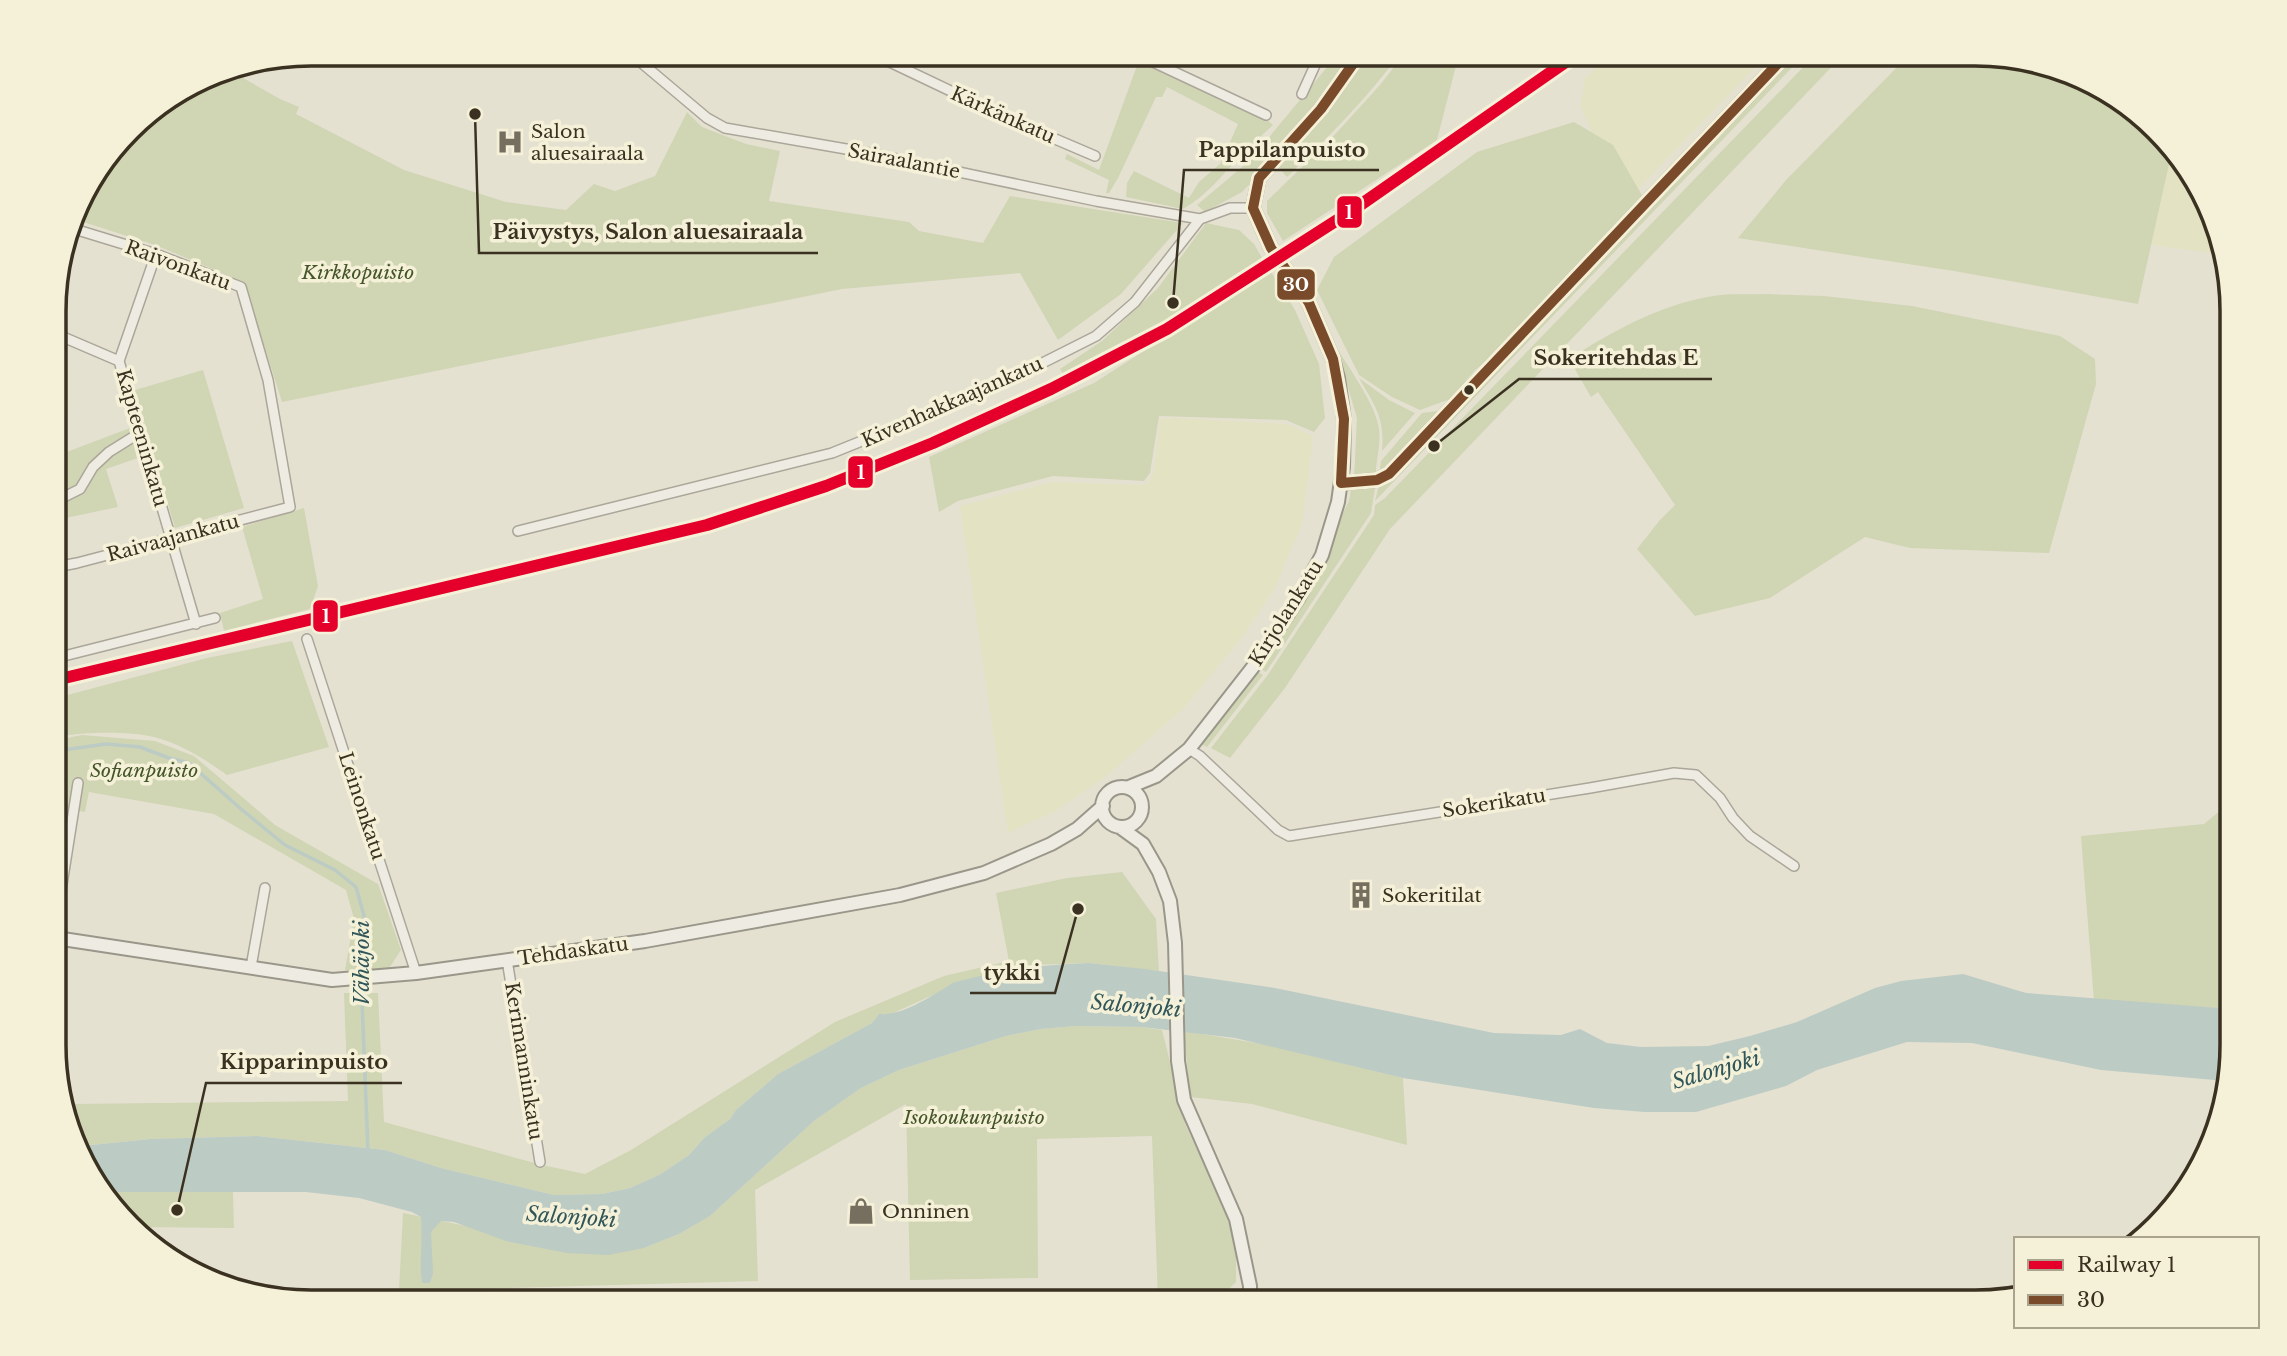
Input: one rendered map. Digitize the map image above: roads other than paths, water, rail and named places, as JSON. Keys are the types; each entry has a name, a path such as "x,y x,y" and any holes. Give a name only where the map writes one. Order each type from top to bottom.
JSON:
{"street":[{"name":"Sairaalantie","path":"646,67 707,118 725,128 869,153 1096,201 1200,219"},
{"name":"Kärkänkatu","path":"900,67 1020,124 1096,156"},
{"path":"1164,67 1266,115"},
{"path":"1302,94 1314,67"},
{"path":"1200,219 1230,208 1253,208 1259,178 1321,108 1351,67"},
{"path":"1341,483 1377,480 1389,474 1775,67"},
{"name":"Kirjolankatu","path":"1129,787 1156,776 1189,749 1253,667 1299,597 1322,555 1338,502 1344,419 1333,359 1253,208"},
{"name":"Kivenhakkaajankatu","path":"518,531 832,453 993,388 1096,336 1136,302 1200,219"},
{"name":"Raivonkatu","path":"80,231 156,254 240,288 259,347 290,507"},
{"name":"Kapteeninkatu","path":"156,254 120,360 196,624"},
{"path":"66,338 120,360"},
{"path":"66,496 80,489 93,467 109,452 141,432"},
{"name":"Raivaajankatu","path":"66,565 290,507"},
{"path":"66,656 215,618"},
{"name":"Leinonkatu","path":"307,639 416,973"},
{"name":"Sokerikatu","path":"1189,749 1200,756 1278,830 1289,836 1674,773 1696,775 1720,798 1733,818 1750,835 1794,866"},
{"name":"Kirjolankatu","path":"1141,809 1156,776"},
{"path":"66,859 78,783"},
{"path":"1143,844 1104,815 1103,806 1113,789 1121,786 1138,792 1143,844 1159,872 1170,901 1175,943 1178,1061 1184,1100 1236,1219 1250,1289"},
{"name":"Tehdaskatu","path":"66,939 332,980 416,973 645,941 900,895 984,873 1051,844 1077,829 1103,806"},
{"path":"1116,826 1132,825 1141,809"},
{"name":"Tehdaskatu","path":"1077,829 1116,826"},
{"path":"251,967 265,888"},
{"name":"Kerimanninkatu","path":"507,960 540,1162"}],"water":[{"name":"Salonjoki","path":"1088,963 1145,969 1275,988 1494,1033 1561,1035 1580,1029 1607,1043 1641,1047 1708,1046 1797,1022 1875,988 1901,981 1963,974 2026,993 2220,1008 2220,1061 2218,1080 2101,1070 1972,1043 1907,1042 1817,1070 1786,1086 1696,1112 1645,1112 1594,1108 1403,1078 1235,1038 1142,1027 1076,1026 1041,1029 1006,1036 899,1070 861,1088 814,1121 710,1216 679,1234 644,1248 608,1255 567,1253 506,1241 454,1222 441,1221 431,1232 433,1273 430,1283 422,1283 421,1217 412,1212 359,1198 306,1192 116,1192 88,1145 150,1139 257,1136 385,1150 441,1168 554,1195 602,1194 630,1188 659,1175 689,1155 704,1138 730,1119 736,1110 778,1074 872,1023 879,1014 908,1008 953,983 966,979 1020,968"}],"waterway":[{"name":"Vähäjoki","path":"66,750 106,744 140,747 189,763 285,845 335,870 356,887 366,923 362,1000 368,1151"}],"rail line":[{"name":"1","path":"66,678 707,525 826,486 933,443 1051,389 1167,329 1356,208 1558,67"}],"place":[{"name":"Päivystys, Salon aluesairaala","path":"475,114"},
{"name":"Salon aluesairaala","path":"510,142"},
{"name":"Pappilanpuisto","path":"1173,303"},
{"name":"Sokeritehdas E","path":"1434,446"},
{"name":"Sokeritilat","path":"1361,895"},
{"name":"tykki","path":"1078,909"},
{"name":"Kipparinpuisto","path":"177,1210"},
{"name":"Onninen","path":"861,1211"}],"park label":[{"name":"Kirkkopuisto","path":"358,272"},
{"name":"Sofianpuisto","path":"144,770"},
{"name":"Isokoukunpuisto","path":"974,1117"}]}
